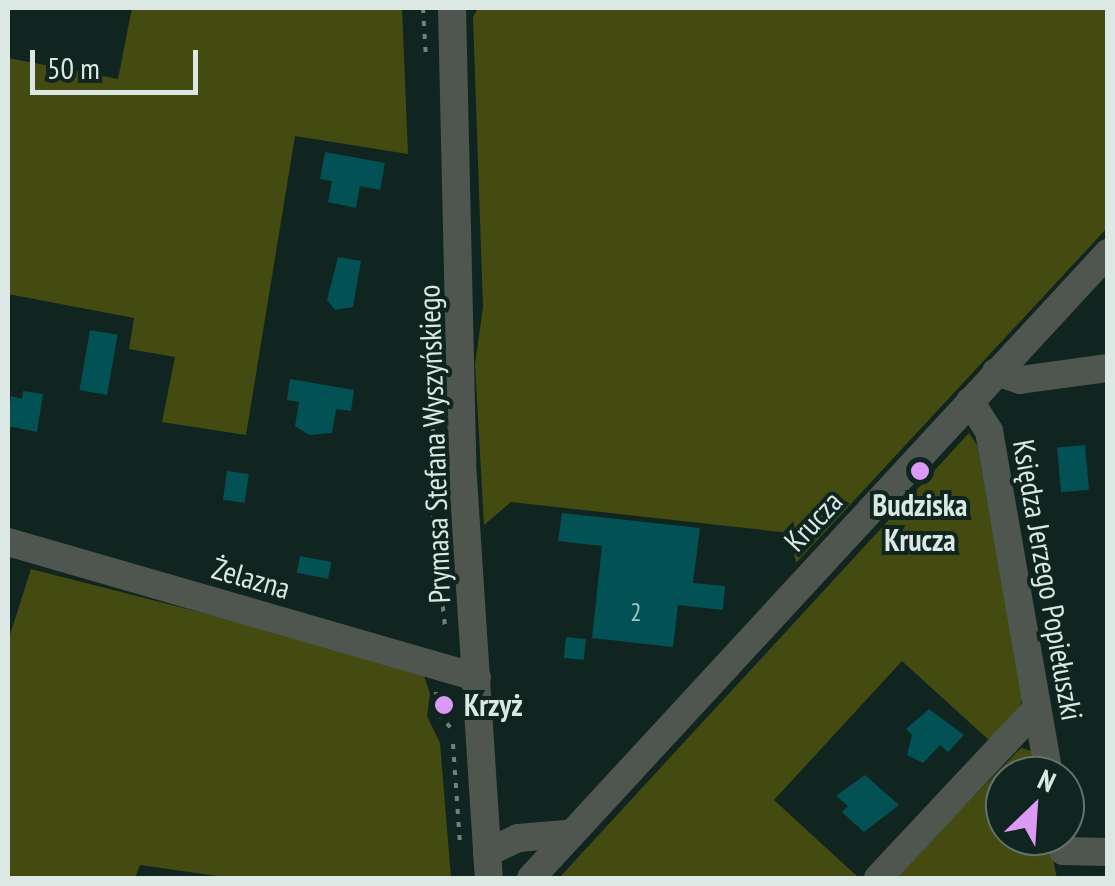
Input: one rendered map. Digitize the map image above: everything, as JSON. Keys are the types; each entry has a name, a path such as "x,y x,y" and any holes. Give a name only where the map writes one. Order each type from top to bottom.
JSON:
{"street":[{"name":"Prymasa Stefana Wyszyńskiego","path":"452,8 462,464 488,866"},
{"name":"Krucza","path":"488,866 539,870 566,834 1108,253"},
{"path":"996,372 1020,380 1108,368"},
{"name":"Księdza Jerzego Popiełuszki","path":"970,401 990,431 1046,756"},
{"name":"Żelazna","path":"8,542 477,677"},
{"path":"878,878 1037,708"},
{"path":"488,866 504,841 566,834"}],"path":[{"path":"431,673 438,714 456,733"}],"green space":[{"path":"132,8 402,8 408,154 295,136 246,435 162,422 175,357 129,349 134,318 8,294 8,58 118,79"},
{"path":"478,8 1107,8 1107,228 796,563 790,533 511,502 484,525 475,364 483,307 473,17"},
{"path":"969,433 977,445 1023,695 1019,711 991,742 902,661 774,800 859,878 559,878"},
{"path":"31,569 422,669 430,694 427,716 440,743 451,878 231,878 140,865 135,878 8,878 8,641"},
{"path":"1021,748 1031,751 1032,756 1013,756"},
{"path":"985,785 985,856 1052,856 1057,878 894,878"}],"building":[{"path":"325,152 385,163 380,190 360,186 356,208 328,202 332,181 320,179"},
{"path":"338,257 361,261 353,307 335,310 327,300"},
{"path":"90,330 118,335 107,395 79,390"},
{"path":"290,379 354,390 351,411 336,409 332,433 309,435 295,426 299,402 287,400"},
{"path":"23,391 43,394 37,432 8,426 11,396 22,399"},
{"path":"1085,445 1089,490 1061,492 1057,447"},
{"path":"227,471 249,474 245,503 223,500"},
{"path":"562,513 700,528 693,583 725,586 723,610 678,605 673,647 592,638 602,546 558,541"},
{"path":"300,556 331,562 328,579 297,573"},
{"path":"566,637 586,639 584,660 564,658"},
{"path":"929,709 964,735 948,752 940,745 923,763 907,755 912,735 906,729"},
{"path":"865,775 899,805 864,832 842,812 848,806 836,796"}],"place":[{"name":"Budziska Krucza","path":"920,471"},
{"name":"Krzyż","path":"444,705"}]}
